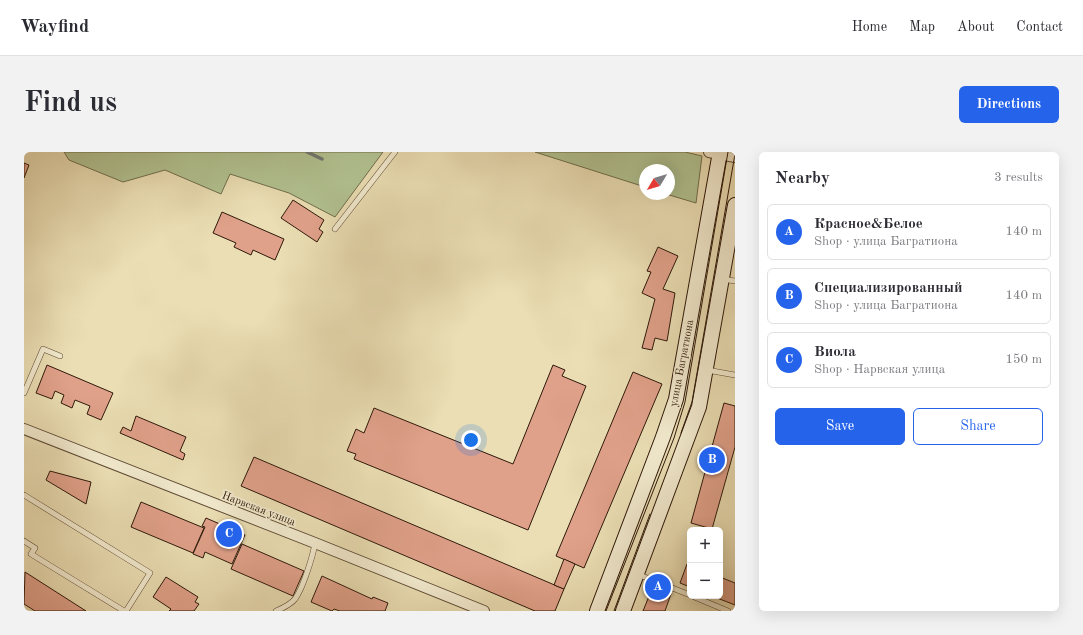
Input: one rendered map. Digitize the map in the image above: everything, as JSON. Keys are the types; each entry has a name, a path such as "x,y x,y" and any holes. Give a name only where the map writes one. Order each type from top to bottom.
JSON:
{"main road":[{"name":"улица Багратиона","path":"597,611 676,399 716,153"},
{"path":"623,611 700,407 706,370 729,280 735,205"}],"street":[{"path":"716,153 735,157"},
{"name":"Нарвская улица","path":"24,429 484,611"}],"lane":[{"path":"335,229 394,152"},
{"path":"24,393 43,349 60,356"},
{"path":"706,370 735,375"},
{"path":"24,495 150,573 125,611 31,554 35,548 24,541"},
{"path":"276,611 289,604 295,598 314,555 315,543"},
{"path":"637,574 687,594"},
{"path":"698,599 728,611"}],"green space":[{"path":"64,152 383,152 335,217 289,193 230,174 221,194 165,170 123,182 69,160"},
{"path":"535,152 685,152 702,156 696,203 675,197 675,164 639,164 639,185"}],"building":[{"path":"24,163 29,165 24,178"},
{"path":"293,200 324,220 319,229 323,232 317,242 281,218"},
{"path":"222,212 284,239 275,260 253,250 251,255 234,247 236,243 213,233"},
{"path":"658,247 678,256 663,289 675,293 667,341 655,338 652,350 642,348 655,299 642,293 651,272 647,271"},
{"path":"47,365 113,393 101,420 87,414 90,406 75,400 72,408 61,403 64,395 55,391 52,399 36,393"},
{"path":"553,365 565,370 562,376 586,386 528,530 354,459 356,454 347,451 356,429 364,433 374,408 513,464"},
{"path":"633,372 662,384 584,568 556,556"},
{"path":"724,403 735,406 735,447 713,527 705,527 691,523"},
{"path":"136,416 186,437 180,451 185,454 183,460 120,433 123,427 131,431"},
{"path":"254,457 564,589 555,611 535,611 241,486"},
{"path":"50,471 91,482 86,504 46,480"},
{"path":"141,502 204,528 193,553 131,527"},
{"path":"206,518 245,535 232,564 205,552 203,558 193,554 205,527 202,526"},
{"path":"242,544 304,571 293,596 231,569"},
{"path":"564,559 575,564 564,589 554,585"},
{"path":"687,564 687,586 680,583"},
{"path":"25,572 86,611 35,611 24,604"},
{"path":"322,576 372,599 373,597 388,603 385,611 340,611 334,609 332,611 311,602"},
{"path":"166,577 198,597 195,602 199,604 194,611 169,611 171,609 153,597"},
{"path":"723,578 735,583 735,605 720,599 723,599"},
{"path":"654,584 672,591 665,611 643,611"}],"waterway":[{"path":"307,152 322,159"}],"tram line":[{"path":"606,611 674,438 685,402 728,152"},
{"path":"681,433 692,402 735,154"},
{"path":"614,611 650,514"}],"place":[{"name":"Специализированный","path":"712,460"},
{"name":"Виола","path":"229,534"},
{"name":"Красное&Белое","path":"658,587"}]}
